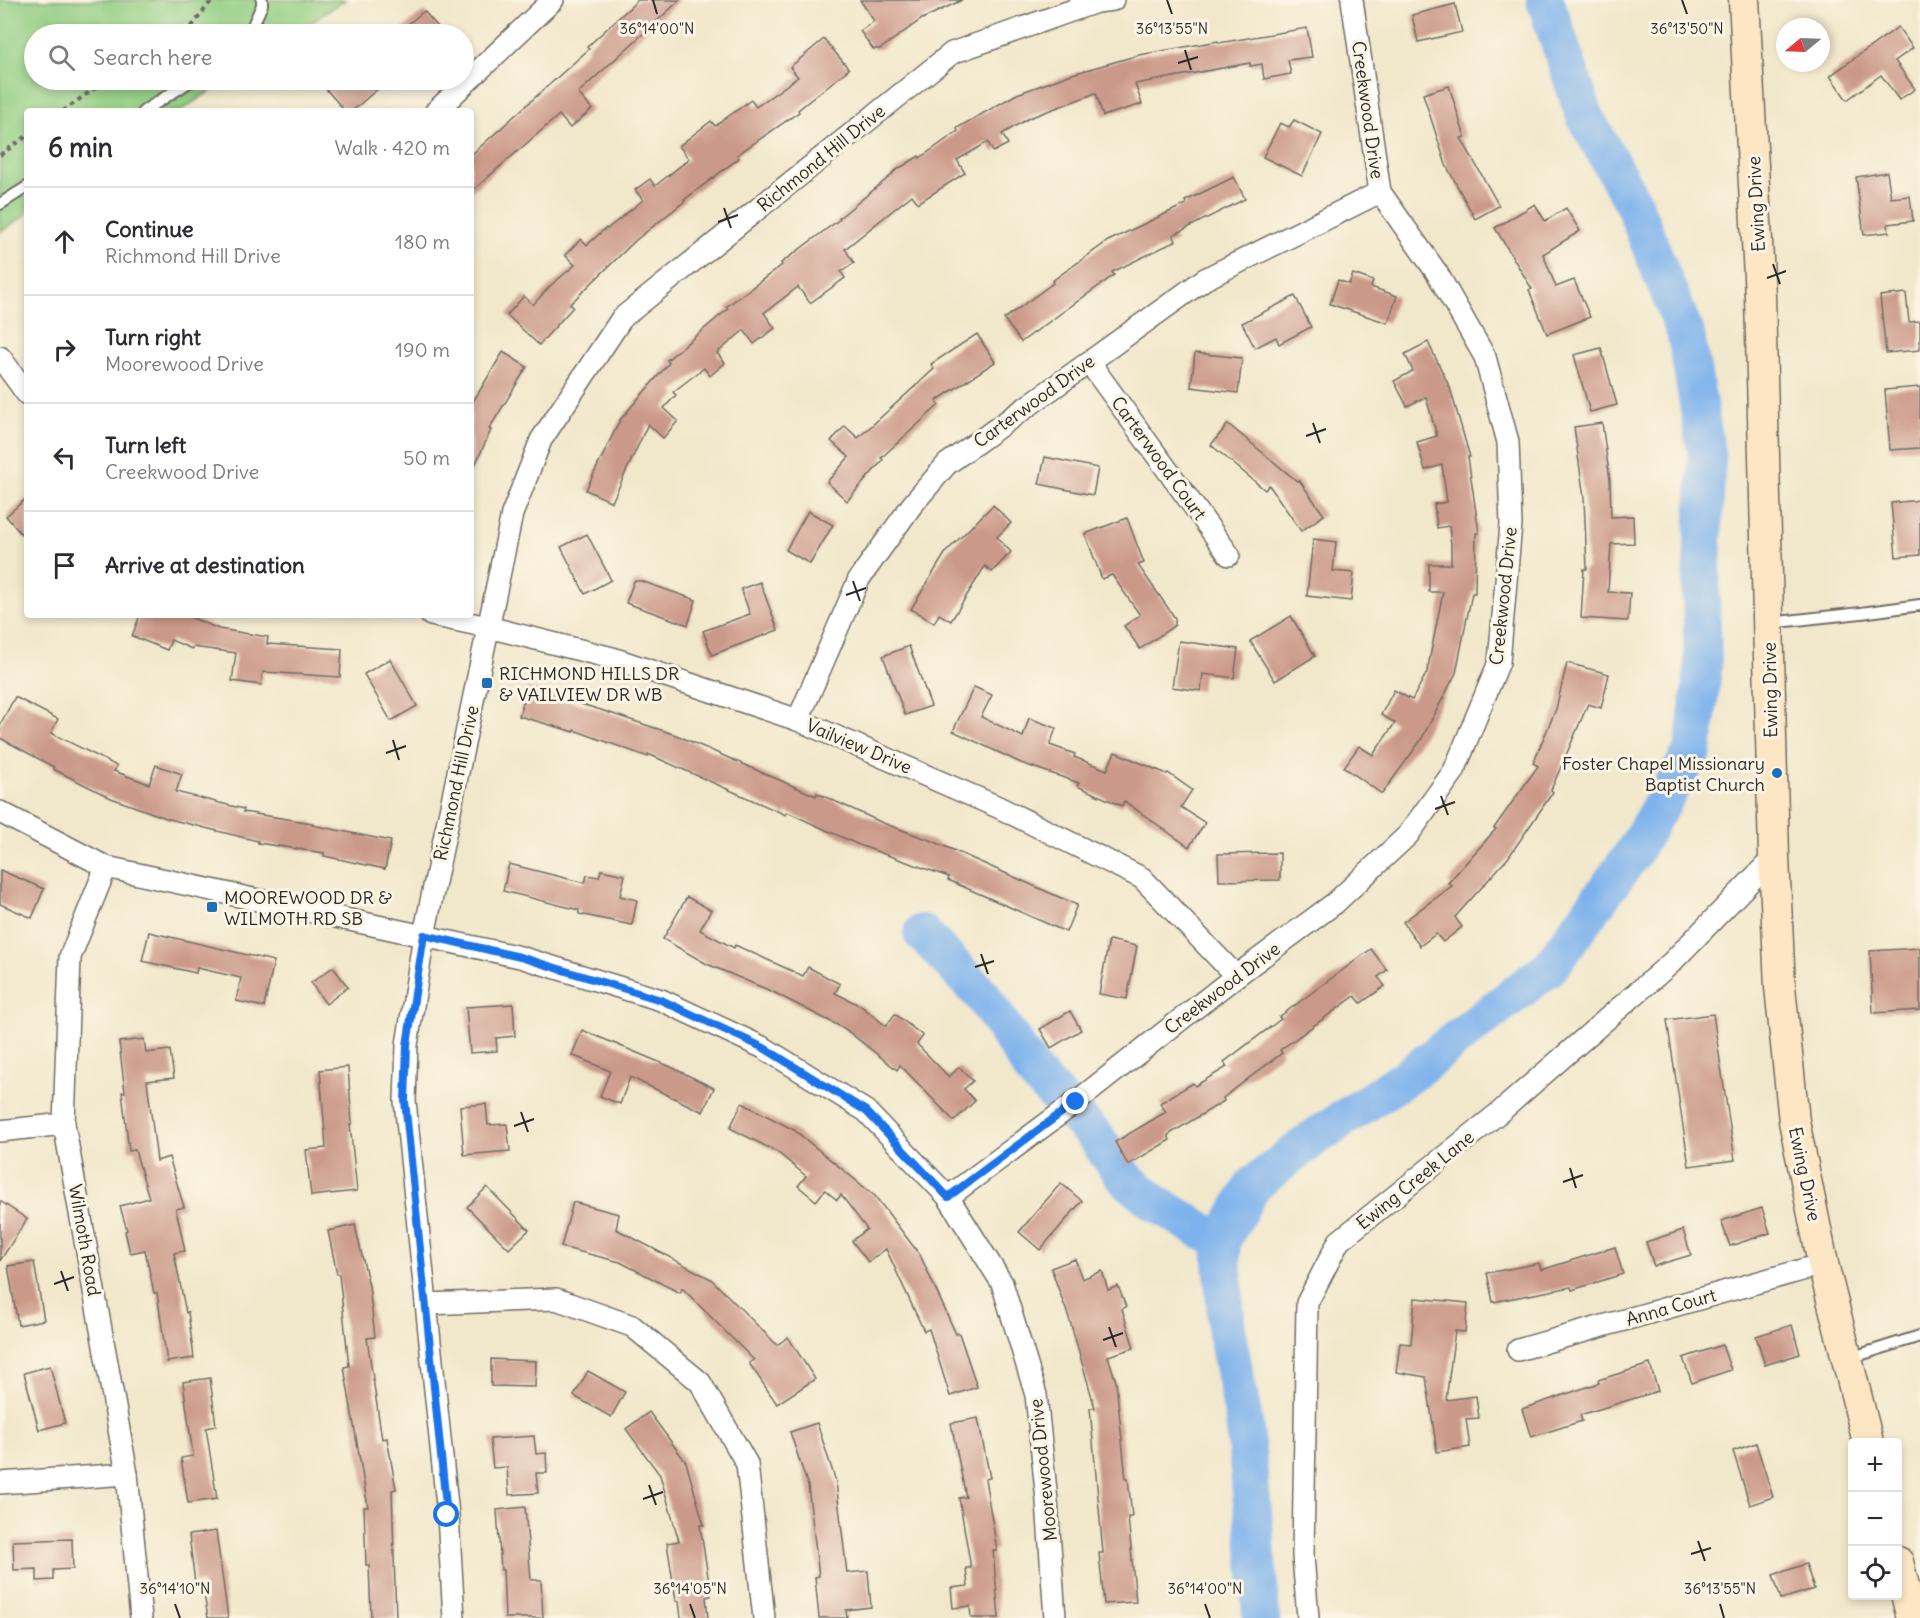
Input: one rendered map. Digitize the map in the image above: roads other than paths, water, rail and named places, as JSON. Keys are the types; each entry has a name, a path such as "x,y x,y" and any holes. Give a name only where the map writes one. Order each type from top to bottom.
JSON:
{"main road":[{"name":"Ewing Drive","path":"1744,0 1760,296 1774,857 1780,987 1794,1121 1823,1264 1867,1438"},
{"path":"1905,1579 1912,1618"}],"street":[{"path":"474,75 553,0"},
{"name":"Richmond Hill Drive","path":"454,1618 447,1515 405,1101 407,1045 424,935 512,513 541,440 622,318 952,53 1096,2 1113,0"},
{"name":"Creekwood Drive","path":"948,1197 1056,1118 1236,976 1335,903 1408,835 1454,771 1499,662 1511,524 1508,442 1485,357 1437,273 1380,192 1352,0"},
{"path":"439,108 458,90"},
{"name":"Carterwood Drive","path":"798,720 860,579 912,505 947,464 1205,279 1380,192"},
{"path":"0,357 24,389"},
{"name":"Carterwood Court","path":"1089,362 1229,555"},
{"name":"Vailview Drive","path":"445,618 612,658 798,720 998,807 1142,878 1236,976"},
{"name":"Moorewood Drive","path":"0,813 106,867 520,957 661,1000 764,1048 866,1111 948,1197 1002,1283 1036,1395 1047,1502 1055,1618"},
{"name":"Ewing Creek Lane","path":"1308,1618 1303,1556 1307,1303 1339,1241 1500,1112 1671,963 1774,857"},
{"name":"Wilmoth Road","path":"106,867 70,957 64,1124 127,1473 141,1618"},
{"path":"0,1131 64,1124"},
{"name":"Anna Court","path":"1518,1350 1823,1264"},
{"path":"426,1304 556,1299 632,1326 700,1382 747,1464 764,1618"},
{"path":"0,1483 127,1473"}],"lane":[{"path":"253,24 262,0"},
{"path":"149,108 177,90"},
{"path":"0,204 24,189"},
{"path":"1769,623 1920,604"},
{"path":"1847,1359 1920,1336"}],"waterway":[{"path":"1261,1618 1244,1420 1227,1335 1221,1242 1253,1185 1314,1138 1412,1073 1550,967 1633,853 1693,750 1703,669 1701,587 1707,456 1686,335 1633,203 1585,117 1545,0"},
{"path":"922,933 982,995 1035,1074 1095,1136 1124,1177 1154,1202 1221,1242"}],"place":[{"name":"RICHMOND HILLS DR & VAILVIEW DR WB","path":"487,683"},
{"name":"Foster Chapel Missionary Baptist Church","path":"1777,773"},
{"name":"MOOREWOOD DR & WILMOTH RD SB","path":"212,907"}]}
